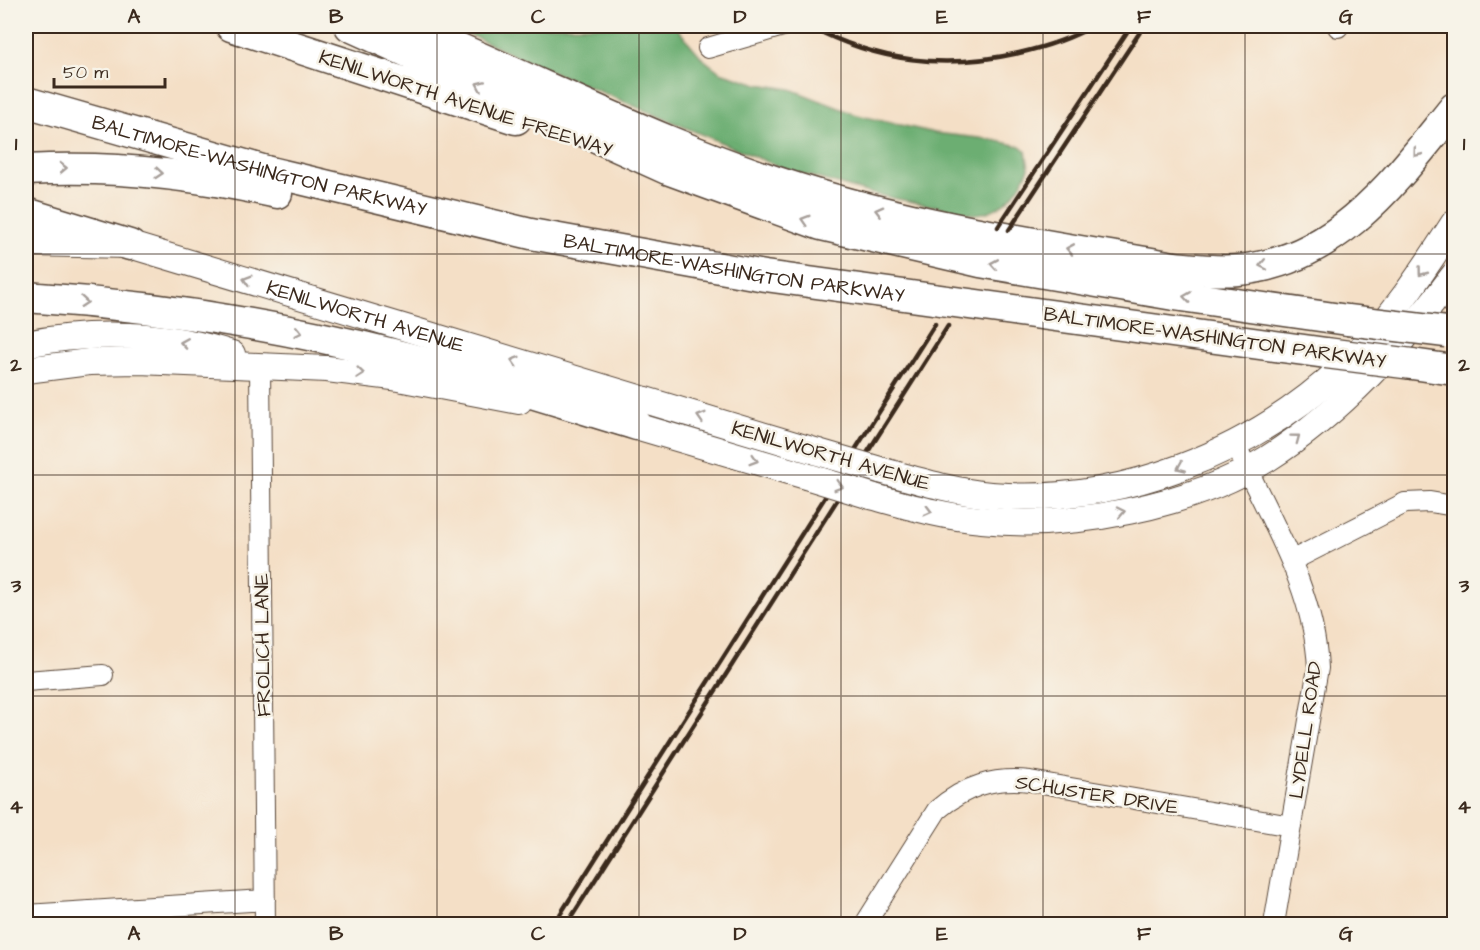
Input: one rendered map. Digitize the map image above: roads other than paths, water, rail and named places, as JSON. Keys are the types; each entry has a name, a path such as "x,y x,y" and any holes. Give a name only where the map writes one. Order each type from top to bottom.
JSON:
{"highway":[{"name":"KENILWORTH AVENUE FREEWAY","path":"231,26 667,169"},
{"name":"BALTIMORE-WASHINGTON PARKWAY","path":"350,26 667,169 795,217 917,249 1174,295 1450,333"},
{"path":"406,26 641,129 794,188 901,217 966,231 1174,267 1210,270 1238,270 1275,263 1312,248 1347,227 1381,195 1455,108"},
{"name":"BALTIMORE-WASHINGTON PARKWAY","path":"26,102 266,171 531,234 765,276 1455,370"},
{"path":"26,170 101,168 207,179 398,219 531,234"},
{"path":"26,213 130,245"},
{"path":"26,297 176,312 286,330 406,357 637,425"}],"main road":[{"name":"KENILWORTH AVENUE","path":"26,243 130,245 880,470 991,495 1046,495 1093,492 1159,476 1235,443 1315,390 1343,367 1386,320 1455,223"},
{"name":"KENILWORTH AVENUE","path":"26,370 117,361 260,366 393,377 637,425 871,496 940,514 984,521 1047,522 1103,516 1147,506 1195,491 1247,470 1295,439 1362,384 1413,330 1455,274"},
{"name":"KENILWORTH AVENUE","path":"26,344 84,336 158,339 216,349 260,366"}],"street":[{"path":"708,48 783,26"},
{"name":"FROLICH LANE","path":"260,366 266,924"},
{"name":"LYDELL ROAD","path":"1235,443 1291,561 1306,597 1316,634 1318,668 1274,924"},
{"path":"1291,561 1405,503 1430,502 1455,506"},
{"path":"26,681 103,675"},
{"name":"SCHUSTER DRIVE","path":"865,924 937,810 972,787 993,780 1030,781 1291,826"},
{"path":"26,915 265,900"}],"railway":[{"path":"809,26 860,48 886,55 938,61 964,61 1019,53 1057,42 1093,26"},
{"path":"998,227 1131,26"},
{"path":"1009,230 1144,26"},
{"path":"554,924 935,324"},
{"path":"567,924 948,326"}]}
